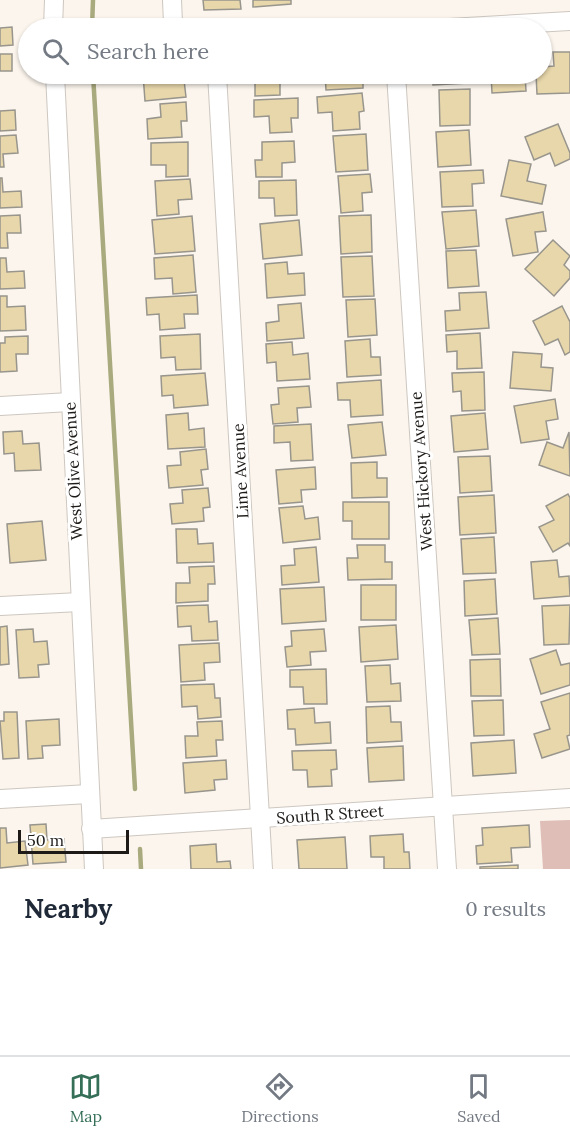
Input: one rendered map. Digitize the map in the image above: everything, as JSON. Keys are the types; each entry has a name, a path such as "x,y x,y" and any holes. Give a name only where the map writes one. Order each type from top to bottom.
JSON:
{"street":[{"path":"53,18 54,0"},
{"path":"172,0 173,18"},
{"path":"552,22 570,21"},
{"name":"West Olive Avenue","path":"55,84 94,869"},
{"name":"Lime Avenue","path":"218,84 263,869"},
{"name":"West Hickory Avenue","path":"397,84 447,869"},
{"path":"0,406 70,402"},
{"path":"0,606 80,602"},
{"path":"0,799 89,794"},
{"name":"South R Street","path":"91,829 260,820 570,798"}],"shaded area":[{"path":"570,820 570,869 543,869 540,821"}],"building":[{"path":"203,0 240,0 241,9 204,10"},
{"path":"253,0 291,0 291,4 253,7"},
{"path":"12,27 13,45 0,46 0,28"},
{"path":"553,52 570,52 570,93 537,94 536,84 552,84 552,66 554,66"},
{"path":"0,54 12,54 12,71 0,71"},
{"path":"144,84 184,84 186,97 145,101"},
{"path":"255,84 280,84 280,95 255,96"},
{"path":"326,84 363,84 363,88 326,90"},
{"path":"492,84 526,84 526,91 492,93"},
{"path":"470,89 470,125 440,126 439,90"},
{"path":"362,93 364,111 359,112 360,129 333,131 332,112 318,113 317,97"},
{"path":"298,98 298,118 291,118 292,132 270,133 269,116 254,117 254,100"},
{"path":"186,102 187,121 181,121 182,137 148,139 147,119 161,117 160,104"},
{"path":"15,110 16,130 0,131 0,111"},
{"path":"558,124 570,153 570,159 555,166 550,153 534,160 525,137"},
{"path":"469,130 471,165 438,167 436,132"},
{"path":"366,134 368,170 336,172 333,136"},
{"path":"16,135 18,153 3,154 4,167 0,167 0,136"},
{"path":"294,141 295,162 282,163 282,177 256,177 255,160 262,160 262,142"},
{"path":"188,142 188,176 166,177 166,165 151,165 151,143"},
{"path":"509,160 531,164 527,181 546,185 542,204 501,196"},
{"path":"483,170 484,183 472,184 473,206 442,207 440,172"},
{"path":"370,174 372,192 362,193 363,211 341,213 338,176"},
{"path":"0,178 2,178 3,192 21,191 22,207 0,208"},
{"path":"190,179 192,199 178,200 179,214 157,216 155,181"},
{"path":"296,180 297,215 275,216 274,198 259,198 259,181"},
{"path":"476,210 479,246 446,249 442,212"},
{"path":"543,212 546,231 535,232 538,252 513,256 506,219"},
{"path":"20,215 21,233 7,233 8,248 0,248 0,216"},
{"path":"371,215 372,252 341,254 339,216"},
{"path":"192,216 195,251 155,254 152,220"},
{"path":"299,220 302,255 263,259 260,224"},
{"path":"553,240 570,256 564,265 570,271 570,278 554,296 525,269"},
{"path":"476,250 479,286 448,288 446,251"},
{"path":"193,255 196,292 173,294 172,278 155,279 154,258"},
{"path":"372,256 374,296 343,297 341,257"},
{"path":"0,258 6,258 7,272 24,271 25,288 0,289"},
{"path":"287,262 288,274 304,273 305,295 267,298 265,264"},
{"path":"486,292 489,328 446,331 445,311 460,310 459,293"},
{"path":"197,295 198,314 184,314 185,328 160,330 159,314 147,315 146,298"},
{"path":"0,296 7,296 7,307 25,306 26,330 0,331"},
{"path":"375,299 377,335 348,337 346,300"},
{"path":"301,303 304,338 267,341 266,323 279,321 278,305"},
{"path":"562,306 570,322 570,352 565,355 558,339 545,345 533,321"},
{"path":"480,333 482,368 457,369 457,351 447,352 446,335"},
{"path":"200,334 201,369 176,370 175,357 161,358 160,336"},
{"path":"28,336 28,354 16,354 17,371 0,372 0,343 5,343 5,337"},
{"path":"370,339 371,357 380,357 381,375 347,377 345,341"},
{"path":"292,342 293,355 308,353 310,379 277,381 276,362 267,363 266,344"},
{"path":"513,352 542,354 541,367 553,368 551,391 510,388"},
{"path":"484,372 485,410 462,411 461,391 453,392 452,373"},
{"path":"205,373 208,405 174,408 173,395 162,396 161,376"},
{"path":"381,380 383,415 351,417 350,400 338,400 337,383"},
{"path":"309,386 311,407 297,408 298,422 273,424 271,405 279,404 278,388"},
{"path":"555,399 558,419 546,421 549,439 521,443 514,406"},
{"path":"188,413 189,430 204,428 205,447 168,449 166,415"},
{"path":"485,413 488,449 454,452 451,416"},
{"path":"382,422 386,455 352,458 348,425"},
{"path":"311,424 313,460 291,461 290,442 274,443 274,426"},
{"path":"22,431 23,444 39,443 41,470 15,471 14,453 4,454 3,432"},
{"path":"569,432 570,476 539,465 547,442 563,448"},
{"path":"206,449 208,469 201,470 203,485 169,488 167,466 181,465 180,452"},
{"path":"490,456 492,491 460,493 458,457"},
{"path":"377,462 377,478 387,478 387,497 352,498 351,463"},
{"path":"315,467 316,489 301,490 302,502 279,504 276,470"},
{"path":"208,488 210,507 203,508 204,521 172,524 170,504 183,503 182,490"},
{"path":"568,494 570,498 570,546 568,543 553,552 539,527 554,520 546,506"},
{"path":"494,495 496,533 460,535 458,497"},
{"path":"343,502 389,502 389,539 352,539 352,521 343,521"},
{"path":"303,506 305,519 318,517 320,539 283,543 279,508"},
{"path":"42,521 46,560 10,563 7,524"},
{"path":"176,529 197,529 198,544 213,543 214,562 177,563"},
{"path":"494,537 496,573 463,574 461,539"},
{"path":"357,545 385,545 385,562 392,562 392,579 348,580 347,558 358,558"},
{"path":"316,547 319,582 282,585 281,566 295,565 294,549"},
{"path":"557,560 559,577 569,576 570,596 534,599 531,562"},
{"path":"214,566 215,584 208,584 208,601 176,603 176,583 190,583 189,567"},
{"path":"495,579 497,614 465,616 464,581"},
{"path":"361,585 396,585 396,620 361,620"},
{"path":"324,587 326,621 282,624 280,589"},
{"path":"208,605 209,622 217,621 218,640 192,641 191,626 178,627 177,606"},
{"path":"570,605 569,644 544,645 542,606"},
{"path":"498,618 500,654 472,655 469,620"},
{"path":"396,625 398,659 361,662 359,627"},
{"path":"7,626 9,664 0,665 0,627"},
{"path":"33,629 34,642 47,641 49,664 38,665 39,677 19,678 16,630"},
{"path":"324,629 326,651 310,652 311,665 287,667 285,647 292,646 291,631"},
{"path":"219,643 220,662 204,663 205,680 181,682 179,645"},
{"path":"556,650 561,665 570,663 570,685 541,694 530,659"},
{"path":"500,659 501,696 471,696 470,660"},
{"path":"390,665 391,684 400,683 401,701 367,702 365,666"},
{"path":"326,669 327,704 304,704 303,687 290,687 290,670"},
{"path":"214,684 215,698 220,698 221,717 198,719 197,706 182,707 181,685"},
{"path":"570,693 570,735 567,736 570,749 542,758 534,734 550,729 541,702"},
{"path":"503,700 504,735 474,736 472,701"},
{"path":"390,706 391,722 401,722 402,741 367,743 366,707"},
{"path":"314,708 315,723 330,722 331,743 296,745 295,729 288,729 287,710"},
{"path":"4,712 17,712 19,758 3,759 0,721 4,721"},
{"path":"59,719 60,745 42,746 43,758 28,759 26,721"},
{"path":"222,721 223,740 216,740 217,756 186,758 185,736 198,736 197,722"},
{"path":"514,740 516,773 473,776 471,743"},
{"path":"403,746 404,780 369,782 367,748"},
{"path":"336,750 337,769 331,770 332,786 308,787 307,770 293,770 292,751"},
{"path":"226,760 227,779 214,780 215,790 185,793 183,763"},
{"path":"46,824 47,840 64,839 66,862 33,864 30,825"},
{"path":"529,825 530,847 511,848 512,862 477,864 476,846 483,845 482,828"},
{"path":"0,828 6,828 7,843 25,841 28,865 0,868"},
{"path":"403,834 404,852 409,852 410,869 384,869 384,857 371,857 370,836"},
{"path":"345,837 347,869 299,869 297,840"},
{"path":"216,844 217,862 230,861 231,869 191,869 190,846"},
{"path":"518,865 518,869 480,869 480,867"}],"waterway":[{"path":"92,18 93,0"},
{"path":"94,84 135,789"},
{"path":"140,849 141,869"}]}
